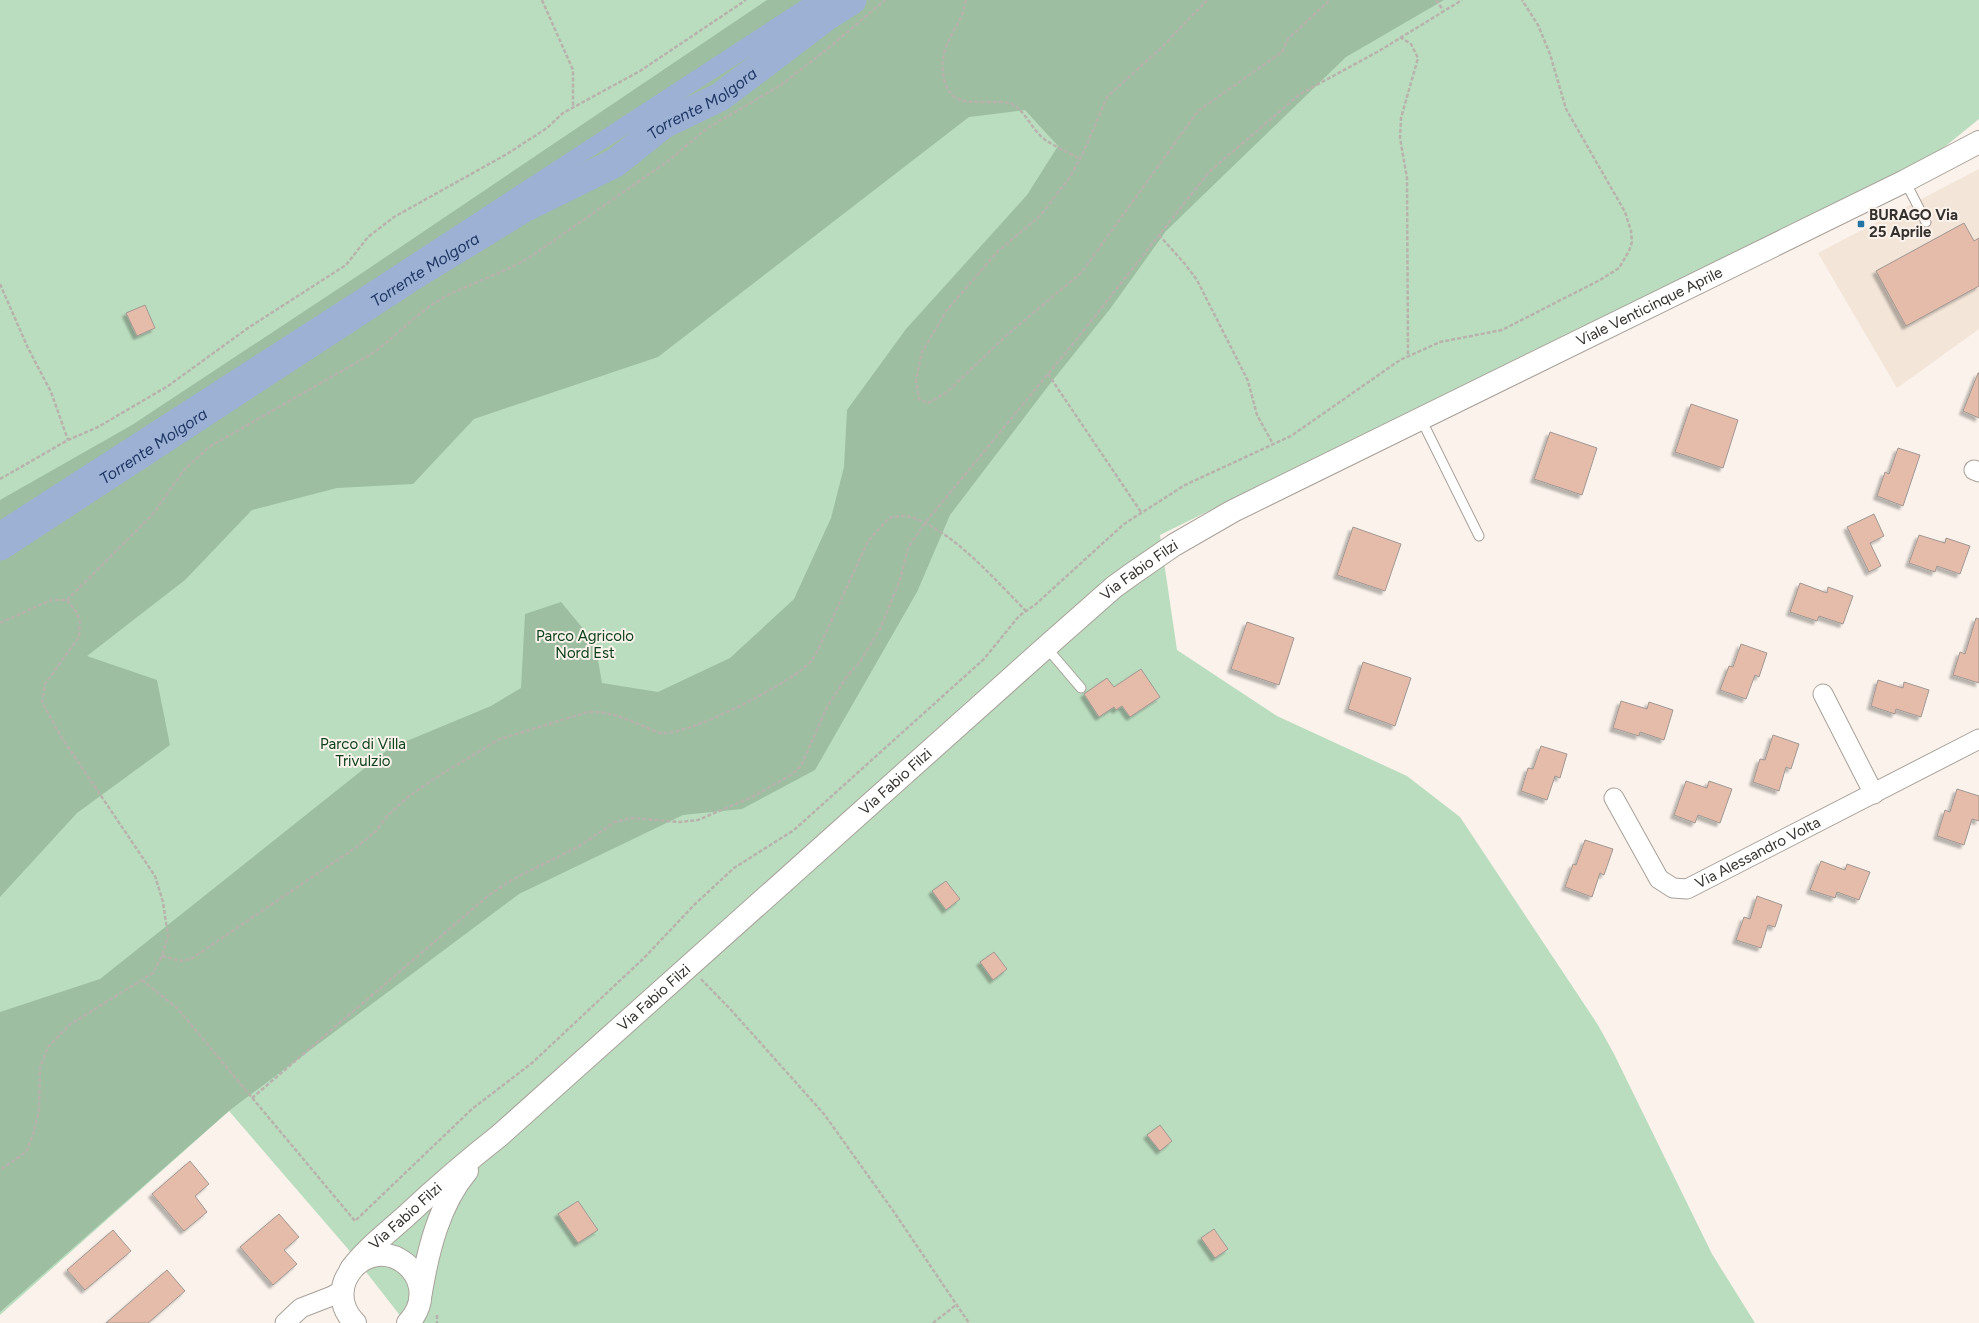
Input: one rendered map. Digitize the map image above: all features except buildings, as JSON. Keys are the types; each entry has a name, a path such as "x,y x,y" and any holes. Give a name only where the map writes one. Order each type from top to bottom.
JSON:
{"street":[{"name":"Viale Venticinque Aprile","path":"1320,468 1904,181 1979,142"},
{"name":"Via Fabio Filzi","path":"351,1270 378,1240 465,1163 499,1136 1046,646 1114,587 1154,558 1233,511 1320,468"},
{"path":"1822,694 1874,794"},
{"name":"Via Alessandro Volta","path":"1614,798 1659,879 1673,888 1687,889 1979,739"},
{"name":"Via Fabio Filzi","path":"408,1323 425,1307 435,1231 448,1202 464,1174 499,1136"},
{"path":"355,1323 345,1307 343,1290 345,1279 351,1270 360,1262 370,1257 382,1255 393,1257 404,1262 418,1280 425,1307"},
{"path":"285,1323 300,1308 332,1296 343,1290"}],"lane":[{"path":"1904,181 1926,222"},
{"path":"1421,418 1479,536"},
{"path":"1046,646 1080,688"}],"path":[{"path":"542,0 573,70 573,107"},
{"path":"0,479 68,440 98,427 168,386 248,328 346,266 368,237 394,217 507,154 547,128 563,113 640,71 746,0"},
{"path":"0,623 51,600 67,600 141,527 159,507 184,470 209,447 368,356 382,347 422,312 441,299 475,282 510,269 530,257 668,161 706,129 780,85 826,50 885,0"},
{"path":"966,0 965,10 953,33 943,59 945,84 950,94 959,100 978,103 1011,104 1024,114 1042,138 1080,159"},
{"path":"1207,0 1163,46 1117,86 1107,97 1100,117 1070,177 1041,215 997,252 947,310 922,352 916,380 919,398 928,403 946,393 1008,334 1080,273 1198,111 1282,52 1288,39 1330,0"},
{"path":"1436,0 1443,10"},
{"path":"252,1098 489,895 513,878 578,847 615,822 630,818 680,822 698,820 750,798 790,775 801,766 828,707 848,675 860,662 880,629 900,580 908,548 925,523 1048,374 1209,172 1300,94 1379,51 1443,10 1462,0"},
{"path":"142,980 178,1009 355,1221 472,1109 532,1063 644,958 694,905 734,868 794,830 984,659 1019,616 1124,524 1185,484 1291,436 1400,360 1440,342 1502,330 1600,280 1619,268 1629,251 1632,242 1631,231 1625,212 1566,109 1550,54 1538,25 1522,0"},
{"path":"1400,38 1411,44 1418,58 1401,118 1400,138 1407,178 1408,356"},
{"path":"1159,235 1186,264 1197,280 1248,381 1257,415 1273,444"},
{"path":"0,284 28,348 51,392 68,440"},
{"path":"0,298 5,295"},
{"path":"1048,374 1141,512"},
{"path":"162,956 181,961 191,959 358,846 376,831 386,816 409,796 443,773 500,739 588,712 615,714 662,733 678,732 732,710 796,674 808,665 817,652 868,542 874,533 889,518 903,516 915,518 954,541 1026,611"},
{"path":"0,1170 26,1152 34,1135 39,1110 40,1067 48,1047 69,1025 153,973 162,956 168,931 155,876 60,735 42,702 46,684 79,637 80,621 77,613 67,600"},
{"path":"698,976 732,1011 824,1114 894,1212 969,1323"},
{"path":"933,1323 956,1305"},
{"path":"425,1307 437,1323"}],"shaded area":[{"path":"1979,169 1979,329 1897,388 1818,253"}],"green space":[{"name":"Parco Agricolo Nord Est","path":"0,0 1979,0 1979,119 1937,153 1160,535 1177,650 1277,716 1407,776 1460,817 1598,1025 1614,1054 1712,1254 1755,1323 406,1323 348,1249 229,1111 0,1315"},
{"path":"767,0 1444,0 1346,57 1166,231 1110,309 1049,385 950,515 917,592 815,770 742,809 683,815 519,894 230,1110 0,1312 0,1012 100,979 390,748 491,706 521,688 525,614 561,602 595,643 602,683 658,692 730,658 794,599 831,518 844,467 847,410 906,329 1027,195 1058,146 1025,110 969,117 658,357 474,419 413,484 337,488 252,510 185,580 87,656 157,680 170,745 77,813 0,897 0,500 132,425 359,275"}],"water":[{"name":"Torrente Molgora","path":"802,0 838,0 374,296 0,543 0,520 357,290"}],"waterway":[{"name":"Torrente Molgora","path":"0,546 408,279 524,208 615,163 664,124 720,97 827,16 852,0"}],"place":[{"name":"BURAGO Via 25 Aprile","path":"1861,224"}],"park label":[{"name":"Parco di Villa Trivulzio","path":"363,752"}]}
